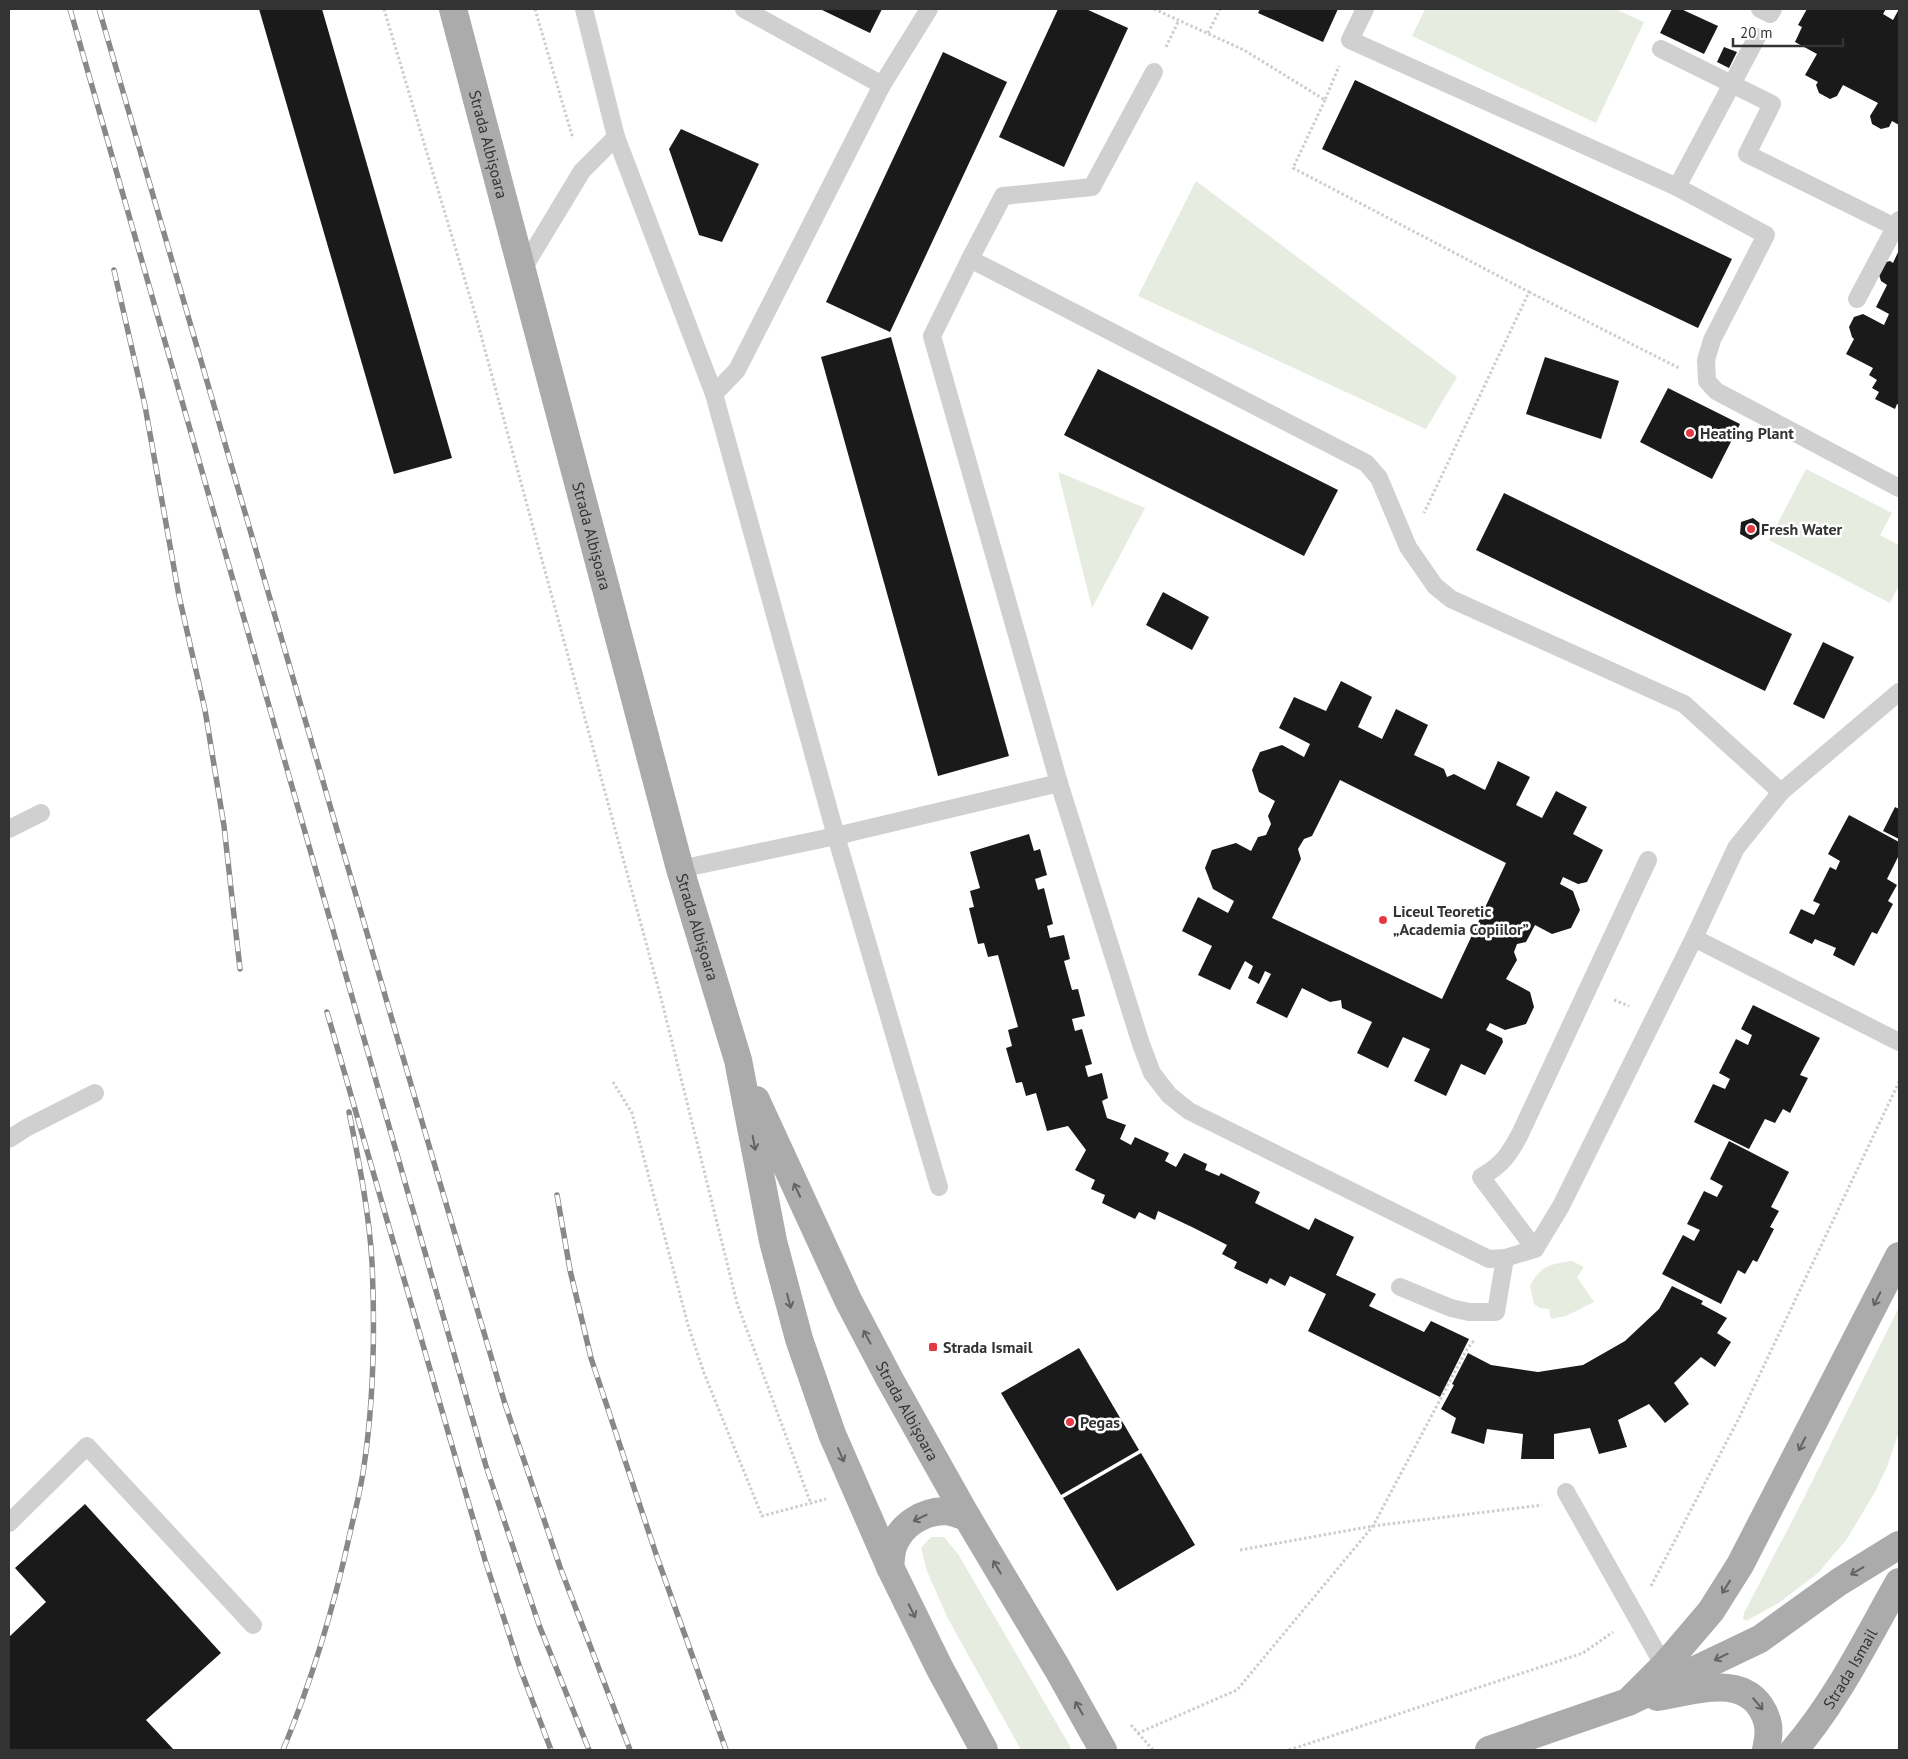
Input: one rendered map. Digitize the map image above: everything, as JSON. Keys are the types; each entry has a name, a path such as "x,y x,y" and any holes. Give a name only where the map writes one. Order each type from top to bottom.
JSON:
{"main road":[{"name":"Strada Albișoara","path":"453,9 680,869 738,1060 773,1242 799,1339 832,1434 890,1568 939,1667 984,1750"},
{"name":"Strada Albișoara","path":"738,1060 848,1300 888,1378 1103,1750"},
{"path":"1628,1702 1664,1666 1711,1610 1740,1565 1899,1256"},
{"path":"890,1568 893,1545 905,1527 924,1515 945,1511 967,1517"},
{"path":"1489,1750 1628,1702 1760,1638 1839,1582 1899,1545"},
{"name":"Strada Ismail","path":"1794,1750 1803,1740 1844,1679 1899,1582"},
{"path":"1628,1702 1717,1688 1730,1687 1744,1691 1756,1700 1768,1717 1769,1737 1766,1750"}],"lane":[{"path":"584,9 616,137 714,394 836,836 938,1187"},
{"path":"744,9 882,85"},
{"path":"714,394 737,370 882,85 929,9"},
{"path":"1365,9 1350,40 1677,187 1766,235 1712,340 1706,360 1707,381 1716,391 1899,488"},
{"path":"1760,9 1770,14 1773,9"},
{"path":"1677,187 1757,38"},
{"path":"1661,49 1772,104 1747,154 1897,223 1857,299"},
{"path":"1154,72 1092,187 1003,196 932,336 1059,783 1141,1044 1152,1073 1169,1095 1189,1111 1213,1124 1489,1259 1505,1258 1535,1248 1560,1206 1694,938 1736,848 1781,792 1899,692"},
{"path":"521,272 582,171 616,137"},
{"path":"970,258 1366,463 1379,478 1408,547 1434,586 1451,600 1684,704 1781,792"},
{"path":"680,869 836,836 1059,783"},
{"path":"9,829 41,813"},
{"path":"1535,1248 1481,1176 1495,1169 1507,1158 1520,1134 1648,860"},
{"path":"1694,938 1899,1042"},
{"path":"9,1139 95,1092"},
{"path":"1400,1287 1451,1308 1469,1312 1496,1312 1505,1258"},
{"path":"9,1523 87,1446 253,1626"},
{"path":"1566,1492 1664,1666"}],"path":[{"path":"384,9 476,317 661,998 737,1303 811,1504"},
{"path":"535,9 582,171"},
{"path":"1154,9 1244,50 1325,100"},
{"path":"1208,33 1220,9"},
{"path":"1350,40 1325,100 1293,168 1529,292 1707,381"},
{"path":"1408,547 1529,292"},
{"path":"613,1082 632,1112 688,1325 704,1373 762,1516 828,1499"},
{"path":"1288,1750 1583,1653 1635,1617 1738,1420 1899,1082"},
{"path":"1138,1733 1237,1690 1374,1526 1467,1349 1496,1312"},
{"path":"1240,1550 1374,1526 1543,1504"},
{"path":"1131,1725 1153,1750"}],"shaded area":[{"path":"1425,9 1615,9 1644,22 1596,123 1412,36"},
{"path":"1196,181 1457,377 1426,429 1138,296"},
{"path":"1806,469 1892,513 1880,535 1899,545 1899,585 1890,603 1769,540"},
{"path":"1058,472 1145,508 1092,608"},
{"path":"1572,1261 1584,1267 1577,1277 1594,1302 1566,1316 1551,1319 1549,1309 1540,1308 1534,1304 1530,1286 1538,1274 1546,1267"},
{"path":"1899,1307 1899,1431 1887,1467 1876,1490 1847,1539 1818,1573 1780,1602 1748,1620 1743,1620 1744,1613 1802,1502"},
{"path":"931,1537 944,1537 958,1554 1071,1748 1067,1750 1021,1750 947,1617 927,1571 921,1548"}],"building":[{"path":"259,9 322,9 452,458 394,474"},
{"path":"820,9 882,9 870,33"},
{"path":"1058,9 1086,9 1128,28 1064,167 999,137"},
{"path":"1260,9 1338,9 1323,42 1258,13"},
{"path":"1672,9 1681,9 1718,26 1704,54 1660,33"},
{"path":"1807,9 1886,9 1883,14 1893,20 1899,9 1899,125 1892,121 1889,127 1881,129 1872,124 1870,116 1878,103 1843,85 1837,96 1830,99 1819,93 1816,85 1818,82 1805,75 1817,54 1795,42 1802,27 1798,25"},
{"path":"1724,47 1737,52 1729,68 1717,62"},
{"path":"943,52 1007,82 890,332 826,302"},
{"path":"1355,80 1732,259 1698,328 1322,149"},
{"path":"681,129 759,164 722,242 699,235 669,149"},
{"path":"1899,250 1899,405 1897,404 1895,409 1875,399 1879,392 1872,388 1877,380 1869,375 1873,368 1846,354 1854,339 1849,327 1854,317 1863,314 1884,325 1889,314 1876,307 1887,285 1881,281 1878,272 1882,263 1890,261 1893,263"},
{"path":"891,337 1009,756 938,776 821,357"},
{"path":"1545,357 1619,381 1601,439 1526,414"},
{"path":"1098,369 1338,490 1304,556 1064,435"},
{"name":"Heating Plant","path":"1668,388 1740,424 1712,479 1640,442"},
{"path":"1504,493 1792,634 1765,691 1476,550"},
{"name":"Fresh Water","path":"1753,518 1761,524 1760,534 1751,540 1740,534 1741,522"},
{"path":"1163,592 1209,617 1192,650 1146,625"},
{"path":"1823,642 1854,657 1824,719 1793,704"},
{"path":"1341,681 1372,697 1358,727 1382,739 1396,709 1428,725 1414,755 1444,769 1447,777 1454,774 1485,790 1498,761 1530,777 1516,805 1542,818 1556,791 1587,807 1573,834 1603,850 1587,882 1578,884 1563,877 1560,884 1573,891 1580,910 1571,928 1552,934 1535,925 1526,942 1517,944 1514,952 1517,960 1506,979 1530,992 1534,1007 1526,1024 1505,1030 1490,1023 1486,1030 1502,1038 1503,1042 1485,1075 1461,1064 1446,1096 1414,1081 1430,1049 1403,1037 1388,1068 1357,1053 1372,1022 1342,1008 1341,1000 1330,1002 1302,988 1287,1018 1256,1003 1271,974 1265,971 1259,984 1248,978 1253,966 1245,961 1230,990 1198,975 1212,946 1182,931 1198,897 1228,913 1234,901 1213,889 1205,868 1212,850 1236,843 1251,851 1258,837 1266,835 1271,824 1268,816 1275,801 1259,792 1252,770 1260,752 1282,745 1304,757 1310,744 1279,728 1294,697 1326,711","holes":["1340,780 1506,863 1442,999 1272,918 1301,859 1298,849 1304,839 1312,836"]},
{"path":"1895,807 1899,809 1899,839 1883,831"},
{"path":"1849,815 1899,842 1899,855 1887,879 1897,885 1888,901 1893,904 1877,934 1872,932 1854,966 1833,955 1836,948 1815,939 1812,944 1789,933 1801,909 1814,915 1820,904 1813,901 1830,867 1836,870 1840,861 1828,854"},
{"path":"1029,834 1034,851 1040,849 1047,875 1035,879 1038,890 1044,888 1053,924 1047,926 1050,938 1064,935 1070,959 1064,961 1072,990 1078,989 1085,1016 1072,1019 1075,1031 1082,1029 1092,1064 1085,1066 1088,1077 1102,1073 1108,1098 1102,1101 1107,1118 1126,1125 1120,1139 1131,1145 1135,1137 1169,1153 1165,1161 1176,1167 1184,1153 1207,1164 1205,1170 1219,1176 1221,1173 1260,1192 1255,1203 1309,1230 1315,1218 1354,1237 1336,1275 1376,1294 1369,1306 1424,1332 1431,1321 1469,1339 1440,1397 1308,1331 1326,1294 1290,1276 1285,1286 1270,1278 1267,1284 1234,1268 1237,1262 1222,1254 1227,1245 1158,1211 1155,1220 1139,1212 1135,1219 1102,1203 1105,1195 1091,1189 1095,1180 1075,1170 1086,1150 1068,1126 1047,1131 1036,1093 1026,1096 1022,1082 1016,1083 1006,1048 1012,1046 1008,1030 1018,1027 998,955 988,957 984,943 978,944 969,908 974,907 970,891 980,888 970,852"},
{"path":"1753,1005 1820,1038 1800,1075 1808,1078 1790,1113 1783,1109 1775,1123 1765,1119 1749,1149 1694,1122 1713,1084 1725,1089 1730,1079 1719,1073 1736,1039 1748,1045 1752,1035 1741,1029"},
{"path":"1729,1141 1789,1172 1771,1207 1779,1211 1770,1227 1774,1229 1757,1262 1753,1260 1745,1274 1738,1270 1721,1304 1662,1274 1683,1235 1694,1241 1700,1230 1687,1224 1704,1191 1717,1197 1723,1186 1710,1179"},
{"path":"1672,1286 1703,1301 1701,1304 1727,1318 1717,1333 1731,1342 1715,1367 1701,1357 1674,1383 1689,1404 1665,1423 1649,1404 1618,1420 1627,1447 1599,1454 1590,1428 1554,1434 1554,1459 1521,1459 1523,1434 1487,1429 1484,1444 1451,1433 1456,1418 1441,1409 1468,1353 1491,1365 1538,1372 1583,1365 1625,1341 1659,1309"},
{"path":"1079,1348 1139,1450 1061,1495 1001,1393"},
{"path":"1141,1453 1195,1545 1117,1591 1063,1498"},
{"path":"85,1504 221,1653 146,1720 174,1750 9,1750 9,1637 46,1602 15,1568"}],"railway":[{"path":"70,9 486,1466 539,1625 589,1750"},
{"path":"99,9 505,1404 560,1567 630,1750"},
{"path":"114,270 145,406 179,596 205,710 224,826 240,969"},
{"path":"327,1012 485,1560 520,1668 551,1750"},
{"path":"283,1750 313,1670 344,1561 360,1492 370,1415 373,1364 371,1243 360,1168 349,1112"},
{"path":"557,1195 570,1270 591,1358 657,1557 726,1750"}],"place":[{"name":"Heating Plant","path":"1690,433"},
{"name":"Fresh Water","path":"1751,529"},
{"name":"Liceul Teoretic „Academia Copiilor”","path":"1383,920"},
{"name":"Strada Ismail","path":"933,1347"},
{"name":"Pegas","path":"1070,1422"}]}
